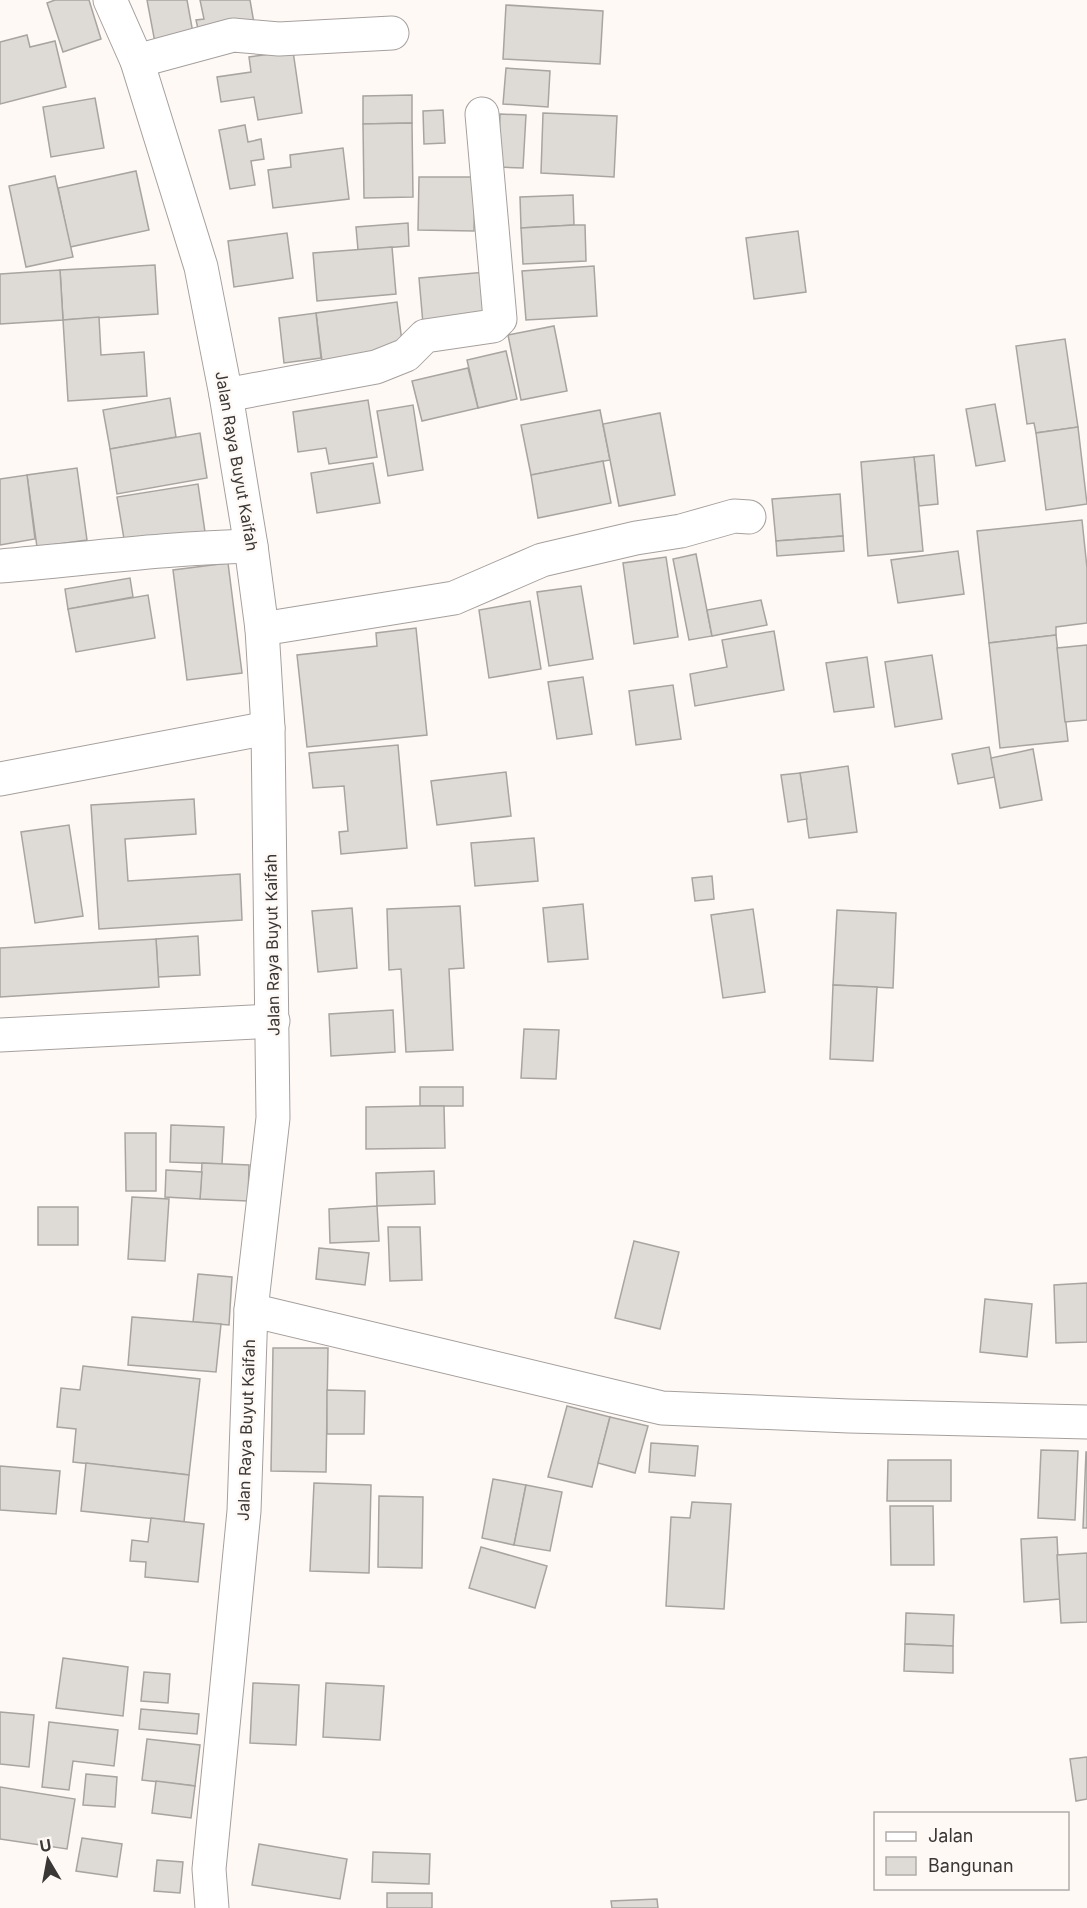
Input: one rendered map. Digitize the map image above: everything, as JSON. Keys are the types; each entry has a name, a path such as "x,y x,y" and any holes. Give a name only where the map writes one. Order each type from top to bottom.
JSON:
{"street":[{"name":"Jalan Raya Buyut Kaifah","path":"110,0 137,61 201,267 252,546 262,629 268,728 273,1118 251,1310 243,1511 209,1869 212,1908"},
{"path":"137,61 233,35 279,39 392,33"},
{"path":"226,394 376,367 406,355 425,336 493,326 500,319 482,114"},
{"path":"262,629 454,598 542,560 636,538 681,531 734,516 749,517"},
{"path":"0,566 191,547 252,546"},
{"path":"0,779 268,728"},
{"path":"0,1035 273,1021"},
{"path":"251,1310 662,1408 849,1416 1087,1422"}],"building":[{"path":"55,0 89,0 101,39 63,52 47,3"},
{"path":"147,0 187,0 193,33 156,48"},
{"path":"200,0 250,0 255,29 200,38 196,20 204,19"},
{"path":"506,5 603,11 600,64 503,59"},
{"path":"27,35 30,47 55,41 66,87 0,104 0,42"},
{"path":"293,51 302,113 258,120 254,97 221,102 217,77 251,72 249,57"},
{"path":"506,68 550,71 548,107 503,104"},
{"path":"412,95 412,123 363,124 363,96"},
{"path":"95,98 104,148 51,157 43,107"},
{"path":"443,110 445,143 424,144 423,111"},
{"path":"543,113 617,116 614,177 541,173"},
{"path":"500,114 526,115 523,168 498,167"},
{"path":"412,123 413,197 364,198 363,124"},
{"path":"245,125 248,142 261,139 264,159 251,161 255,185 230,189 219,130"},
{"path":"343,148 349,199 273,208 268,170 291,167 290,155"},
{"path":"136,171 149,230 70,247 58,188"},
{"path":"55,176 73,257 26,267 9,186"},
{"path":"419,177 475,177 474,231 418,230"},
{"path":"573,195 574,225 521,228 520,197"},
{"path":"408,223 409,246 358,250 356,227"},
{"path":"585,225 586,261 523,264 521,228"},
{"path":"798,231 806,292 754,299 746,238"},
{"path":"287,233 293,278 234,287 228,241"},
{"path":"392,247 396,294 317,301 313,253"},
{"path":"155,265 158,314 63,320 60,270"},
{"path":"594,266 597,316 526,320 522,271"},
{"path":"60,270 63,320 0,324 0,274"},
{"path":"486,272 491,318 423,324 419,278"},
{"path":"397,302 403,350 323,369 316,313"},
{"path":"316,313 321,358 284,363 279,318"},
{"path":"99,317 101,355 144,352 147,396 68,401 63,320"},
{"path":"554,326 567,391 521,400 508,335"},
{"path":"1065,339 1078,427 1036,433 1034,423 1027,424 1016,346"},
{"path":"506,351 517,399 478,408 467,360"},
{"path":"468,368 478,408 422,421 412,381"},
{"path":"170,398 176,437 110,449 103,410"},
{"path":"368,400 377,457 329,464 326,448 298,452 293,412"},
{"path":"995,404 1005,461 976,466 966,409"},
{"path":"413,405 423,470 388,476 377,411"},
{"path":"600,410 610,460 531,475 521,425"},
{"path":"660,413 675,495 619,506 603,424"},
{"path":"1078,427 1087,504 1046,510 1036,433"},
{"path":"200,433 207,478 117,494 110,449"},
{"path":"934,455 938,504 919,506 914,457"},
{"path":"914,457 923,551 868,556 861,462"},
{"path":"603,461 611,503 538,518 531,475"},
{"path":"373,463 380,503 317,513 311,473"},
{"path":"77,468 87,540 37,547 27,475"},
{"path":"27,475 35,539 0,545 0,479"},
{"path":"198,484 205,532 125,545 117,497"},
{"path":"840,494 843,536 776,541 772,499"},
{"path":"1082,520 1087,568 1087,623 1056,627 1056,635 989,643 977,531"},
{"path":"843,536 844,551 777,556 776,541"},
{"path":"958,551 964,594 898,603 891,560"},
{"path":"696,554 712,636 689,640 673,559"},
{"path":"666,557 678,637 634,644 623,563"},
{"path":"228,563 242,673 187,680 173,570"},
{"path":"130,578 133,597 68,609 65,589"},
{"path":"581,586 593,659 549,666 537,592"},
{"path":"148,595 155,638 76,652 68,609"},
{"path":"761,600 767,625 712,636 707,610"},
{"path":"530,601 541,669 489,678 479,610"},
{"path":"416,628 427,735 307,747 297,655 377,646 376,633"},
{"path":"774,631 784,690 695,706 690,674 727,667 722,640"},
{"path":"1056,635 1068,741 1000,748 989,643"},
{"path":"1087,645 1087,720 1065,722 1057,648"},
{"path":"932,655 942,719 895,727 885,662"},
{"path":"867,657 874,707 834,712 826,663"},
{"path":"583,677 592,734 557,739 548,682"},
{"path":"673,685 681,739 636,745 629,691"},
{"path":"398,745 407,848 341,854 339,832 348,831 344,786 313,788 309,753"},
{"path":"989,747 995,777 958,784 952,754"},
{"path":"1033,749 1042,800 1000,808 991,758"},
{"path":"848,766 857,832 809,838 800,773"},
{"path":"506,772 511,816 437,825 431,781"},
{"path":"800,773 807,819 788,822 781,775"},
{"path":"194,799 196,834 125,839 128,881 240,874 242,920 99,929 91,805"},
{"path":"69,825 83,916 35,923 21,832"},
{"path":"534,838 538,881 475,886 471,843"},
{"path":"712,876 714,899 695,901 692,878"},
{"path":"583,904 588,959 548,962 543,908"},
{"path":"460,906 464,968 449,969 453,1050 406,1052 401,969 389,970 387,909"},
{"path":"352,908 357,968 318,972 312,911"},
{"path":"753,909 765,992 723,998 711,915"},
{"path":"837,910 896,913 893,988 833,985"},
{"path":"198,936 200,975 158,977 156,939"},
{"path":"156,939 159,987 0,997 0,948"},
{"path":"833,985 877,987 873,1061 830,1059"},
{"path":"393,1010 395,1052 331,1056 329,1014"},
{"path":"524,1029 559,1030 556,1079 521,1078"},
{"path":"420,1087 463,1087 463,1106 420,1106"},
{"path":"444,1106 445,1148 366,1149 366,1107"},
{"path":"171,1125 224,1127 222,1164 170,1162"},
{"path":"125,1133 156,1133 156,1191 126,1191"},
{"path":"202,1163 249,1165 248,1201 200,1199"},
{"path":"166,1170 202,1172 200,1199 165,1197"},
{"path":"434,1171 435,1204 377,1206 376,1173"},
{"path":"132,1197 169,1199 165,1261 128,1259"},
{"path":"377,1206 379,1241 330,1243 329,1209"},
{"path":"38,1207 78,1207 78,1245 38,1245"},
{"path":"388,1227 420,1227 422,1280 390,1281"},
{"path":"634,1241 679,1252 660,1329 615,1318"},
{"path":"319,1248 369,1253 365,1285 316,1279"},
{"path":"198,1274 232,1277 229,1325 193,1322"},
{"path":"1087,1283 1087,1342 1056,1343 1054,1285"},
{"path":"985,1299 1032,1304 1027,1357 980,1352"},
{"path":"132,1317 221,1324 216,1372 128,1365"},
{"path":"273,1348 328,1348 326,1472 271,1471"},
{"path":"83,1366 200,1379 189,1475 73,1462 76,1429 57,1427 61,1388 80,1390"},
{"path":"327,1390 365,1391 364,1434 327,1434"},
{"path":"567,1406 610,1417 592,1487 548,1477"},
{"path":"610,1417 648,1426 635,1473 598,1463"},
{"path":"651,1443 698,1446 695,1476 649,1472"},
{"path":"1041,1450 1078,1451 1075,1520 1038,1518"},
{"path":"1086,1452 1087,1528 1083,1528"},
{"path":"888,1460 951,1460 951,1501 887,1501"},
{"path":"86,1463 189,1475 184,1522 81,1511"},
{"path":"0,1466 60,1471 56,1514 0,1510"},
{"path":"493,1479 526,1485 514,1545 482,1538"},
{"path":"314,1483 371,1485 369,1573 310,1571"},
{"path":"526,1485 562,1492 550,1551 514,1545"},
{"path":"379,1496 423,1497 422,1568 378,1567"},
{"path":"692,1502 731,1504 724,1609 666,1606 671,1517 690,1518"},
{"path":"890,1506 933,1506 934,1565 891,1565"},
{"path":"151,1518 204,1524 198,1582 145,1577 146,1562 130,1561 132,1540 148,1542"},
{"path":"1057,1537 1060,1599 1024,1602 1021,1539"},
{"path":"481,1547 547,1566 535,1608 469,1588"},
{"path":"1087,1553 1087,1622 1061,1623 1057,1555"},
{"path":"906,1613 954,1615 953,1646 905,1644"},
{"path":"905,1644 953,1646 953,1673 904,1671"},
{"path":"63,1658 128,1667 123,1716 56,1708"},
{"path":"144,1672 170,1674 168,1703 141,1701"},
{"path":"253,1683 299,1685 296,1745 250,1743"},
{"path":"326,1683 384,1686 380,1740 323,1737"},
{"path":"141,1709 199,1714 197,1734 139,1729"},
{"path":"0,1712 34,1715 29,1767 0,1764"},
{"path":"49,1722 118,1730 114,1766 73,1761 69,1790 42,1787"},
{"path":"147,1739 200,1745 195,1786 142,1780"},
{"path":"1087,1757 1087,1799 1076,1801 1070,1759"},
{"path":"86,1774 117,1777 115,1807 83,1805"},
{"path":"156,1781 195,1786 191,1818 152,1813"},
{"path":"0,1787 75,1799 67,1849 0,1839"},
{"path":"82,1838 122,1844 117,1877 76,1871"},
{"path":"259,1844 347,1859 340,1899 252,1885"},
{"path":"373,1852 430,1854 429,1884 372,1882"},
{"path":"157,1860 183,1862 180,1893 154,1891"},
{"path":"387,1893 432,1893 432,1908 387,1908"},
{"path":"657,1899 658,1908 612,1908 611,1901"}]}
